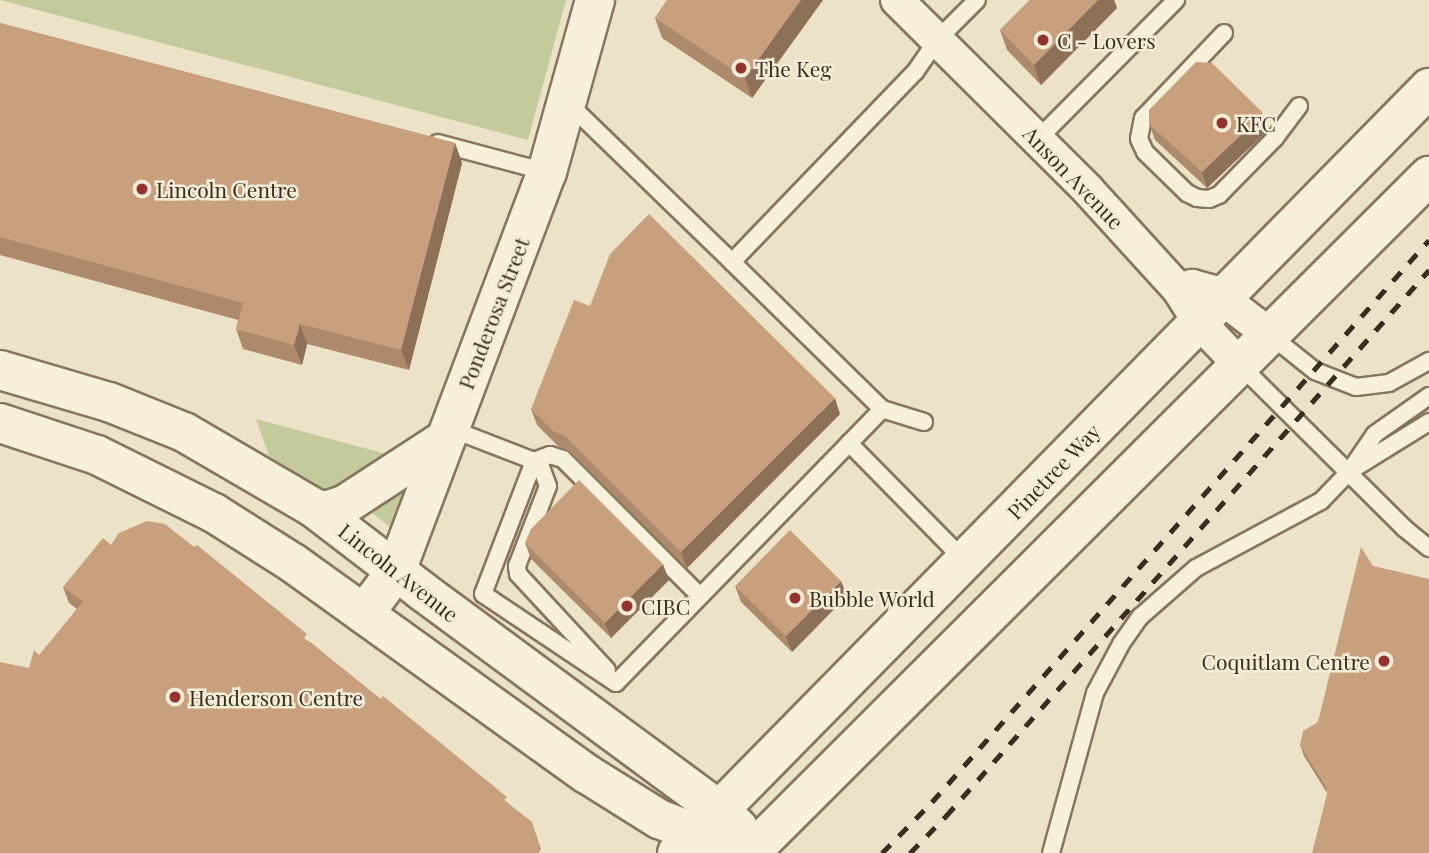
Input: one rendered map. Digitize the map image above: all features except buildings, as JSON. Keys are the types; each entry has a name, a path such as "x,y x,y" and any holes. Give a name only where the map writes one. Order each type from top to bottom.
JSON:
{"main road":[{"name":"Ponderosa Street","path":"364,614 396,571 547,172 596,0"},
{"name":"Pinetree Way","path":"697,833 965,561 1200,303 1429,88"},
{"path":"753,852 1429,176"},
{"name":"Lincoln Avenue","path":"0,370 109,402 184,432 314,508 396,571 697,833"},
{"name":"Lincoln Avenue","path":"0,423 97,455 192,501 264,543 587,774 659,819 697,833 735,825 753,852"},
{"path":"314,508 325,511 346,504 446,434"}],"street":[{"name":"Anson Avenue","path":"897,0 1200,303 1240,365"},
{"path":"1200,303 1270,335"}],"lane":[{"path":"732,262 915,72 938,39 976,0"},
{"path":"1038,139 1176,0"},
{"path":"1224,33 1143,118 1139,139 1145,152 1187,193 1197,198 1209,199 1219,195 1275,138 1298,106"},
{"path":"568,103 882,409 924,422"},
{"path":"415,136 547,172"},
{"path":"1270,335 1314,371 1336,382 1356,387 1390,383 1429,361"},
{"path":"1240,365 1350,471 1404,528 1429,548"},
{"path":"1350,471 1362,449 1375,434 1429,396"},
{"path":"616,682 698,594 882,409"},
{"path":"1051,853 1095,693 1121,644 1140,617 1196,568 1317,503 1350,471 1429,422"},
{"path":"446,434 534,461 544,471 548,486 517,566 517,574 593,653 616,682"},
{"path":"849,443 965,561"},
{"path":"616,682 483,594 534,461 550,455 563,459 698,594"}],"green space":[{"path":"0,0 566,0 528,140"},
{"path":"256,419 394,456 344,488 320,489 269,456"},
{"path":"407,487 391,528 365,507"}],"railway":[{"path":"882,853 932,802 1429,240"},
{"path":"910,853 946,816 1429,270"}],"place":[{"name":"C - Lovers","path":"1043,40"},
{"name":"The Keg","path":"741,68"},
{"name":"KFC","path":"1222,123"},
{"name":"Lincoln Centre","path":"142,189"},
{"name":"Bubble World","path":"795,598"},
{"name":"CIBC","path":"627,606"},
{"name":"Coquitlam Centre","path":"1384,661"},
{"name":"Henderson Centre","path":"175,697"}]}
